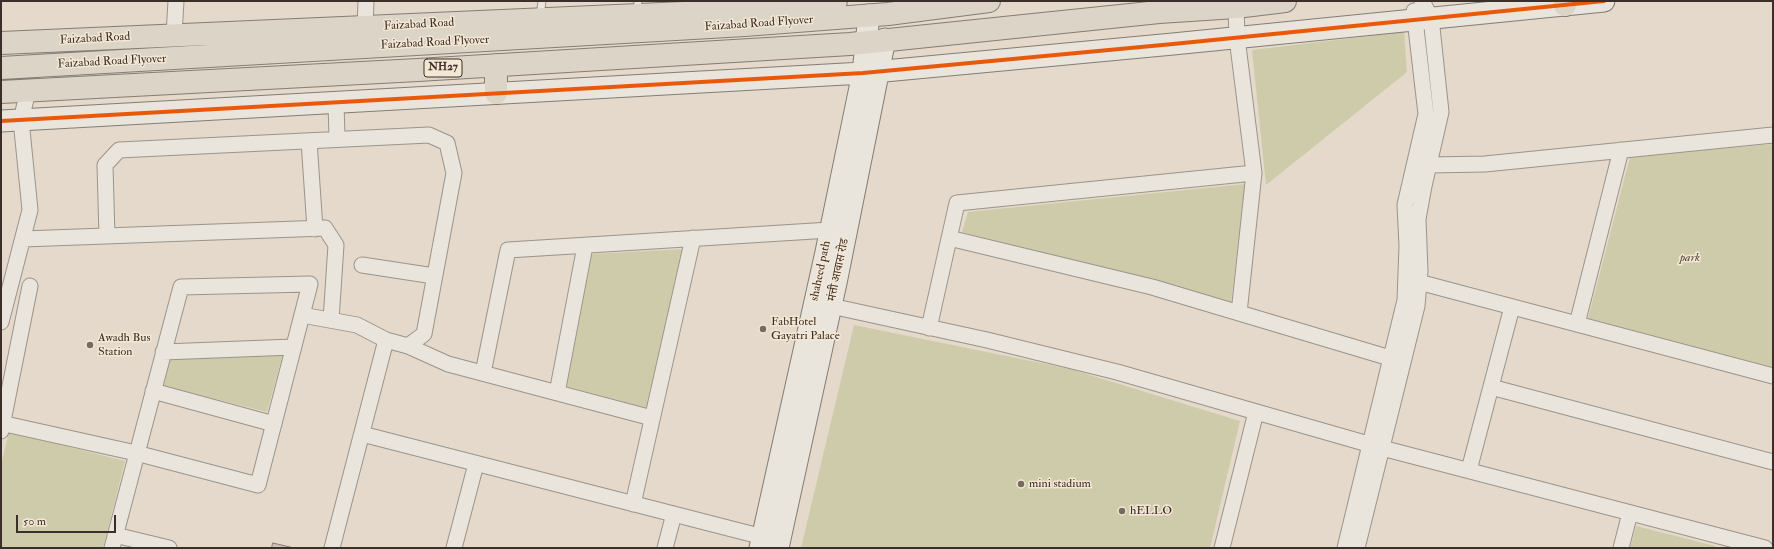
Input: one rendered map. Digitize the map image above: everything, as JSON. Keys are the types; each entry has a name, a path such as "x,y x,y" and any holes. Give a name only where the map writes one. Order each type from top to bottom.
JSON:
{"highway":[{"name":"Faizabad Road","path":"1,44 365,27 541,10 637,8 707,12 836,1"},
{"name":"Faizabad Road Flyover","path":"1,68 745,26 928,9 989,1"},
{"path":"875,40 1159,12 1236,7 1284,1"},
{"name":"मंत्ती आवास रोड","path":"875,40 879,14"},
{"name":"NH27","path":"1,92 496,65 875,40"},
{"path":"496,65 496,93"}],"street":[{"path":"174,36 176,1"},
{"path":"365,27 366,1"},
{"path":"11,120 871,72 1237,38 1420,10 1604,1"},
{"path":"1236,7 1237,38 1254,173 1239,313"},
{"path":"1357,548 1376,446 1397,360 1405,300 1413,280 1407,246 1405,205 1421,164 1426,114 1420,10"},
{"name":"मंत्ती आवास रोड","path":"803,396 831,306 871,72 875,40"},
{"name":"shaheed path","path":"767,544 803,396 830,230 871,72"},
{"path":"1,322 30,210 11,120 28,91"},
{"path":"336,102 337,140"},
{"path":"107,236 106,165 119,150 429,135 447,143 454,173 424,334 408,346"},
{"path":"1421,164 1485,164 1773,135"},
{"path":"309,141 314,229"},
{"path":"1577,324 1621,150"},
{"path":"929,328 957,203 1254,173"},
{"path":"22,239 325,228 336,245 331,320"},
{"path":"484,373 508,250 830,230"},
{"path":"633,504 693,238"},
{"path":"949,238 1152,287 1397,360"},
{"path":"557,392 584,246"},
{"path":"362,265 434,276"},
{"path":"1413,280 1773,376"},
{"path":"30,286 2,426 136,453 258,486 310,284 180,287 164,352 136,453 113,541 169,548"},
{"path":"831,306 986,340 1117,372 1376,446 1630,513 1723,543 1765,548"},
{"path":"1468,470 1512,307"},
{"path":"302,315 357,325 386,340 408,346 448,364 652,418"},
{"path":"332,548 386,340"},
{"path":"164,352 293,347"},
{"path":"1490,387 1773,462"},
{"path":"153,391 274,424"},
{"path":"1222,548 1256,412"},
{"path":"362,434 674,514 767,544"},
{"path":"1345,548 1376,446"},
{"path":"454,548 476,464"},
{"path":"1621,548 1630,513"},
{"path":"665,548 674,514"}],"green space":[{"path":"1404,32 1407,72 1266,185 1252,50"},
{"name":"park","path":"1773,144 1773,368 1588,319 1630,157"},
{"path":"1245,184 1231,304 962,232 968,212"},
{"path":"684,249 647,408 565,386 591,254"},
{"name":"mini stadium","path":"854,325 1070,369 1240,421 1210,548 801,548"},
{"path":"283,354 267,412 164,386 170,357"},
{"path":"9,432 125,461 103,548 1,548 1,465"},
{"path":"1636,526 1715,546 1715,548 1630,548"}],"building":[{"path":"273,543 294,548 272,548"}],"cycle path":[{"path":"1,121 863,73 1604,1"}],"place":[{"name":"FabHotel Gayatri Palace","path":"763,329"},
{"name":"Awadh Bus Station","path":"90,345"},
{"name":"mini stadium","path":"1021,484"},
{"name":"hELLO","path":"1122,511"}]}
